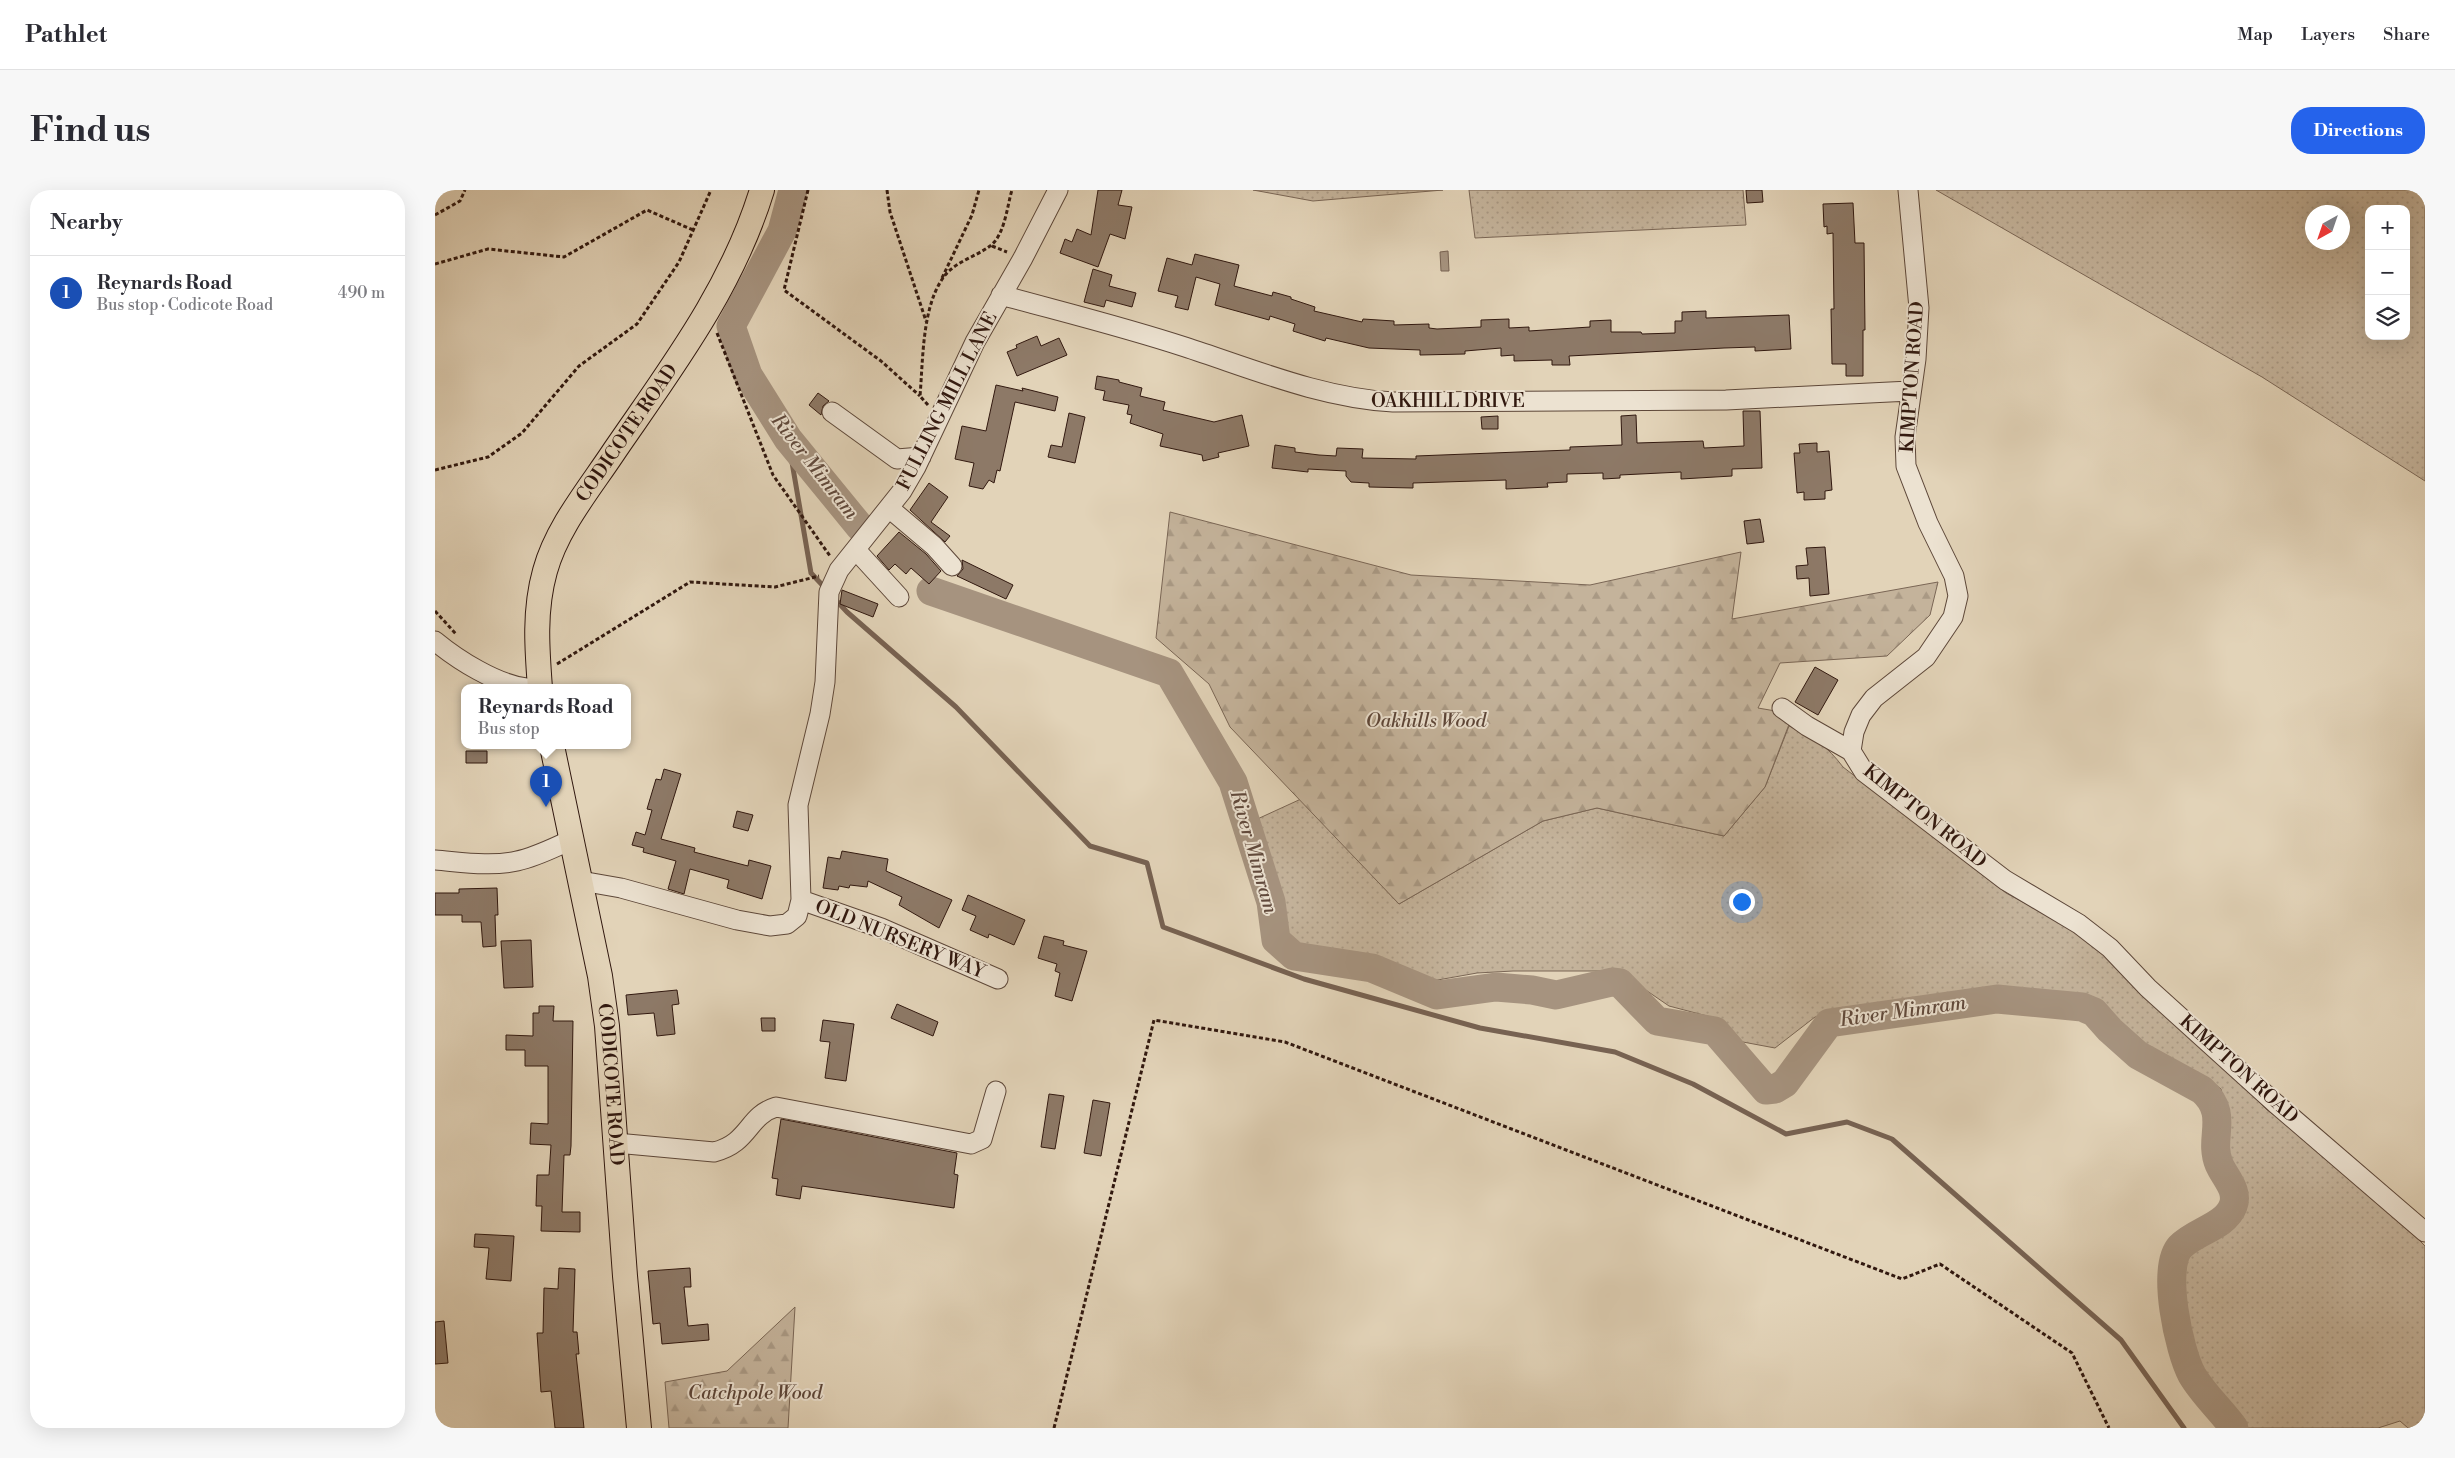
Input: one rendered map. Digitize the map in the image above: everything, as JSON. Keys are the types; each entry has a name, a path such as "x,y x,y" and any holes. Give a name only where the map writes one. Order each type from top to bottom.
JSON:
{"main road":[{"name":"CODICOTE ROAD","path":"535,684 539,600 545,570 555,546 573,512 672,370 708,310 733,266 753,218 762,190"},
{"name":"CODICOTE ROAD","path":"553,749 581,881 603,1001 639,1428"}],"street":[{"name":"FULLING MILL LANE","path":"581,881 621,888 737,920 770,926 787,924 797,916 801,900 798,805 820,714 825,682 829,592 839,570 906,484 921,457 975,342 1058,190"},
{"name":"KIMPTON ROAD","path":"1908,190 1919,308 1916,359 1905,437 1906,466 1928,523 1954,576 1958,596 1953,617 1925,657 1874,698 1861,715 1853,732 1851,751 1864,772 2005,880 2079,924 2110,948 2148,988 2275,1103 2425,1232"},
{"name":"OAKHILL DRIVE","path":"1001,295 1165,340 1331,394 1360,400 1393,402 1726,400 1910,391"},
{"path":"832,412 897,459 906,484"},
{"path":"897,459 921,457"},
{"path":"889,508 934,546 952,566"},
{"path":"856,550 899,597"},
{"path":"435,641 455,658 508,684"},
{"path":"1782,708 1807,726 1851,751"},
{"path":"435,860 496,864 515,862 571,840"},
{"name":"OLD NURSERY WAY","path":"801,900 881,928 998,979"},
{"path":"616,1143 714,1152 728,1148 743,1137 760,1114 776,1107 971,1144 982,1139 996,1091"}],"path":[{"path":"435,215 460,202 465,190"},
{"path":"435,470 488,456 522,433 579,366 637,324 679,262 711,190"},
{"path":"808,190 784,290 881,361 921,396 940,417"},
{"path":"887,190 890,212 926,321"},
{"path":"921,396 926,321 941,280 972,214 979,190"},
{"path":"941,280 959,263 992,246 1002,228 1012,190"},
{"path":"435,264 488,249 564,257 647,210 693,230"},
{"path":"535,684 690,582 775,587 839,570 773,475 708,310"},
{"path":"1054,1428 1154,1020 1285,1042 1902,1279 1941,1264 2073,1353 2109,1428"}],"green space":[{"path":"1253,190 1443,190 1313,201"},
{"path":"1469,190 1743,190 1746,225 1475,238"},
{"path":"1936,190 2425,190 2425,481 2262,377"},
{"name":"Oakhills Wood","path":"1170,512 1411,575 1590,585 1741,552 1732,619 1938,582 1930,615 1887,656 1780,663 1758,708 1793,714 1765,787 1724,836 1597,808 1543,821 1399,904 1230,727 1209,684 1156,638"},
{"path":"1789,726 1819,742 1843,767 2006,893 2069,927 2103,951 2185,1034 2214,1057 2267,1110 2294,1129 2425,1246 2425,1428 2408,1428 2400,1421 2378,1428 2245,1428 2198,1370 2179,1290 2181,1266 2189,1251 2232,1219 2240,1201 2239,1184 2223,1152 2227,1117 2221,1089 2208,1079 2178,1068 2119,1030 2095,1006 2068,993 1984,990 1815,1017 1775,1048 1743,1042 1711,1017 1669,1006 1618,971 1513,971 1477,973 1432,981 1383,961 1297,947 1287,934 1276,890 1253,821 1301,799 1399,904 1543,821 1597,808 1724,836 1765,787"},
{"name":"Catchpole Wood","path":"795,1307 788,1428 669,1428 665,1382 727,1371"}],"shaded area":[{"path":"1448,251 1449,271 1441,271 1440,252"}],"building":[{"path":"1098,190 1122,190 1118,205 1132,207 1125,239 1110,234 1098,267 1060,253 1065,239 1072,242 1077,229 1091,235"},
{"path":"1746,190 1762,190 1763,202 1747,203"},
{"path":"1853,203 1855,243 1864,243 1865,330 1863,330 1863,376 1846,376 1846,364 1832,364 1831,309 1834,309 1833,233 1827,234 1827,226 1824,227 1823,204"},
{"path":"1195,254 1239,265 1234,286 1272,296 1273,292 1291,297 1291,299 1315,307 1314,311 1362,322 1363,319 1394,321 1394,325 1429,324 1429,328 1437,329 1481,327 1481,320 1509,319 1509,328 1529,327 1529,331 1590,327 1590,321 1611,320 1611,332 1641,332 1642,334 1675,333 1675,321 1682,321 1682,312 1706,311 1706,318 1789,315 1791,349 1755,351 1755,347 1569,356 1570,365 1552,365 1552,360 1514,361 1514,355 1501,356 1501,348 1465,351 1465,354 1420,355 1420,350 1369,348 1326,338 1325,341 1293,331 1295,324 1270,316 1269,320 1215,305 1220,284 1196,277 1188,310 1175,307 1178,296 1158,291 1167,258 1192,265"},
{"path":"1093,269 1112,275 1109,286 1136,293 1132,307 1106,300 1104,307 1084,302"},
{"path":"1037,336 1041,346 1059,338 1067,355 1017,376 1007,352 1017,348 1016,345"},
{"path":"1097,376 1119,380 1119,382 1142,388 1140,396 1165,402 1163,410 1214,422 1242,415 1249,446 1218,453 1219,457 1203,461 1202,455 1160,446 1163,434 1130,423 1132,415 1127,414 1129,405 1103,400 1105,391 1095,389"},
{"path":"996,385 1023,391 1022,388 1058,397 1055,411 1015,402 1000,471 997,470 994,483 989,480 983,489 969,486 974,463 955,459 962,426 986,431"},
{"path":"818,393 829,401 823,406 821,415 809,405"},
{"path":"1743,411 1760,411 1762,468 1732,469 1732,476 1681,479 1681,472 1620,475 1620,478 1603,479 1603,473 1567,474 1567,482 1547,483 1548,487 1506,489 1506,480 1413,483 1413,488 1369,487 1369,483 1351,482 1346,476 1346,471 1308,469 1308,472 1272,468 1275,445 1295,448 1295,452 1319,455 1336,456 1337,448 1363,449 1362,458 1416,459 1416,456 1570,450 1570,447 1622,445 1621,416 1636,415 1637,443 1703,441 1704,448 1744,446"},
{"path":"1069,413 1085,417 1075,463 1048,457 1051,445 1062,447"},
{"path":"1498,416 1498,429 1482,429 1481,417"},
{"path":"1817,443 1817,452 1829,451 1832,490 1825,491 1825,499 1804,500 1804,492 1797,493 1794,453 1800,453 1799,444"},
{"path":"929,483 948,497 931,522 950,536 945,542 910,510"},
{"path":"1760,519 1764,542 1747,544 1744,521"},
{"path":"899,532 926,554 941,571 929,584 911,568 906,574 895,564 889,570 877,556"},
{"path":"1825,547 1829,594 1810,596 1809,578 1797,579 1796,566 1808,565 1806,548"},
{"path":"962,560 1013,585 1006,599 957,576 963,569"},
{"path":"842,590 878,604 873,617 840,604"},
{"path":"1815,667 1838,680 1818,715 1795,702"},
{"path":"466,751 487,751 487,763 466,763"},
{"path":"664,769 681,774 661,839 695,848 694,852 748,866 749,860 771,866 762,899 727,888 729,880 690,869 684,894 668,889 676,861 643,852 644,848 632,845 636,832 645,835 652,810 647,809 656,779 661,780"},
{"path":"737,811 753,815 748,831 733,827"},
{"path":"842,851 888,859 886,871 952,900 939,928 899,905 902,897 868,881 867,887 850,885 849,888 839,886 838,890 823,888 828,857 840,859"},
{"path":"497,888 498,915 495,915 496,946 483,947 481,922 462,922 462,915 435,915 435,893 459,893 459,889"},
{"path":"968,895 1025,920 1014,945 989,934 988,938 970,930 976,916 962,910"},
{"path":"1044,936 1064,941 1063,945 1087,951 1072,1001 1055,996 1060,973 1055,971 1057,964 1038,958"},
{"path":"531,940 533,987 504,988 501,941"},
{"path":"677,990 679,1004 672,1005 675,1034 657,1036 654,1013 628,1015 626,995"},
{"path":"897,1004 938,1022 933,1036 891,1018"},
{"path":"539,1006 554,1006 553,1021 573,1021 571,1146 570,1155 564,1155 562,1212 580,1212 580,1232 541,1231 542,1206 536,1206 537,1175 549,1175 551,1145 530,1144 531,1123 548,1124 548,1066 525,1066 525,1050 506,1050 506,1035 533,1036 533,1013 539,1013"},
{"path":"761,1018 775,1018 775,1031 762,1031"},
{"path":"823,1020 854,1024 846,1081 825,1078 830,1042 820,1041"},
{"path":"1049,1094 1064,1096 1055,1149 1041,1147"},
{"path":"1093,1100 1110,1103 1101,1156 1084,1153"},
{"path":"781,1119 957,1153 954,1174 958,1175 954,1208 802,1186 800,1199 776,1195 778,1179 772,1178"},
{"path":"475,1234 514,1236 511,1281 486,1279 489,1248 474,1247"},
{"path":"559,1268 575,1269 573,1332 577,1332 579,1354 576,1354 584,1428 555,1428 551,1391 541,1392 537,1333 543,1333 544,1288 558,1289"},
{"path":"690,1268 691,1287 684,1287 688,1326 708,1324 709,1340 662,1344 660,1323 653,1324 648,1271"},
{"path":"444,1321 448,1363 435,1364 435,1322"}],"waterway":[{"name":"River Mimram","path":"793,190 782,231 731,326 748,375 788,439 860,527"},
{"path":"788,439 811,573 826,589"},
{"name":"River Mimram","path":"931,591 1169,673 1233,782 1271,902 1276,940 1294,956 1372,968 1437,995 1496,987 1532,990 1556,995 1612,982 1620,983 1657,1021 1715,1031 1766,1090 1775,1089 1785,1083 1829,1023 1997,999 2082,1007 2094,1012 2110,1030 2138,1055 2202,1090 2215,1108 2217,1117 2216,1154 2219,1164 2233,1189 2233,1206 2229,1213 2217,1224 2193,1237 2180,1247 2172,1272 2172,1290 2177,1329 2192,1375 2201,1389 2234,1428"},
{"path":"835,599 847,612 956,707 1090,846 1147,863 1163,927 1304,979 1480,1028 1615,1052 1693,1084 1786,1134 1847,1122 1892,1139 2121,1340 2184,1428"}],"place":[{"name":"Reynards Road","path":"546,807"}]}
